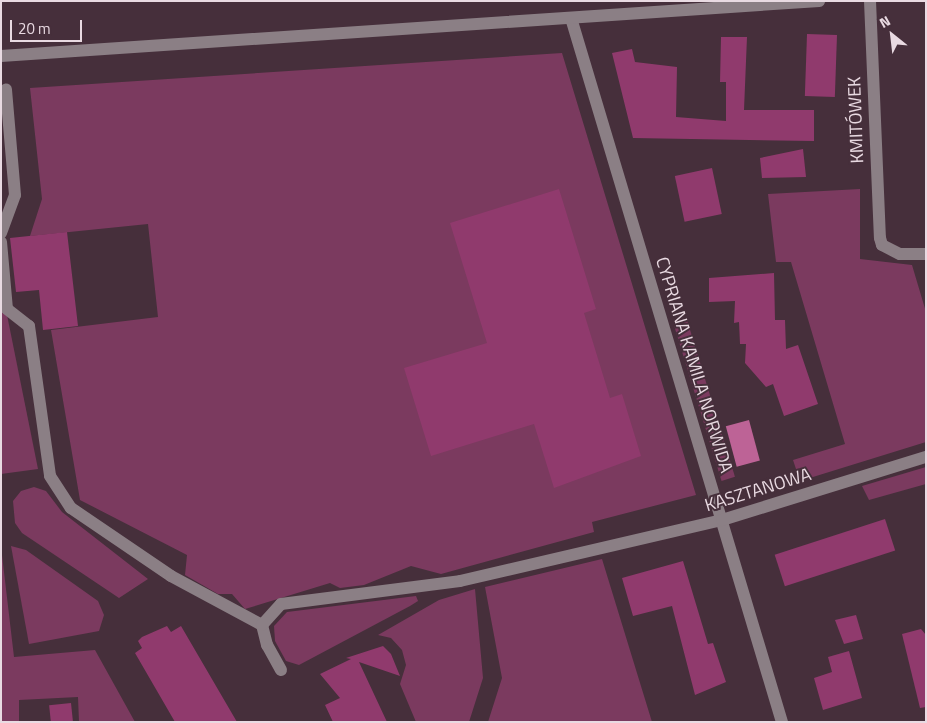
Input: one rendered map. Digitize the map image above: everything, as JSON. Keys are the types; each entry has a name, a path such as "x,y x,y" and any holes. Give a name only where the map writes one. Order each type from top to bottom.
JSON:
{"street":[{"path":"1,56 819,1"},
{"name":"KMITÓWEK","path":"870,1 880,238 887,249 900,254 926,254"},
{"name":"CYPRIANA KAMILA NORWIDA","path":"570,18 782,722"},
{"path":"1,233 15,195 6,89"},
{"path":"1,242 7,309 29,326 50,476 71,508 171,576 262,625 267,645 282,670"},
{"name":"KASZTANOWA","path":"262,625 271,611 292,600 460,581 722,520 926,457"}],"shaded area":[{"path":"562,53 696,495 592,522 594,532 441,574 411,566 364,585 340,588 330,583 245,609 232,594 218,594 185,575 187,555 80,500 51,330 158,317 148,224 30,236 42,199 30,88"},
{"path":"860,189 860,259 912,265 926,312 926,442 800,481 793,460 845,444 791,262 776,262 768,194"},
{"path":"1,285 38,469 1,474"},
{"path":"687,320 735,477 722,481 674,324"},
{"path":"749,420 760,461 737,467 726,426"},
{"path":"926,467 926,484 869,500 862,486"},
{"path":"34,487 46,491 62,512 148,579 119,598 22,533 15,523 13,501 21,491"},
{"path":"11,546 26,550 98,601 104,615 99,631 29,644"},
{"path":"2,555 14,657 95,650 135,722 79,722 78,697 19,700 19,722 1,722"},
{"path":"602,559 652,722 488,722 502,678 485,587"},
{"path":"475,589 483,678 469,722 416,722 400,684 406,665 402,650 391,638 378,635 439,600"},
{"path":"416,596 418,601 410,606 299,665 286,661 275,641 274,626 287,612"}],"building":[{"path":"807,34 837,35 835,97 805,96"},
{"path":"721,37 747,37 744,110 814,110 814,141 633,138 612,53 632,49 635,62 677,67 676,117 726,121 726,82 720,82"},
{"path":"803,149 806,177 762,178 760,158"},
{"path":"712,168 722,214 685,222 675,176"},
{"path":"559,189 596,309 584,313 610,398 622,394 641,456 554,488 534,424 431,456 404,368 487,343 450,223"},
{"path":"67,232 78,326 43,330 39,290 16,292 10,238"},
{"path":"774,273 775,320 785,320 786,349 798,345 818,404 784,416 773,384 766,387 745,363 746,344 740,344 739,322 734,323 735,301 709,302 709,278"},
{"path":"885,519 895,550 785,586 775,555"},
{"path":"683,561 708,644 713,643 726,682 695,695 672,606 633,616 622,578"},
{"path":"856,615 863,639 844,644 835,620"},
{"path":"167,626 171,632 181,626 237,722 175,722 135,653 142,648 138,641 142,637"},
{"path":"921,629 926,635 926,707 920,708 902,634"},
{"path":"383,646 391,654 400,676 359,662 387,722 333,722 325,705 340,698 320,674 351,659 346,658"},
{"path":"849,651 862,698 823,710 814,678 832,672 828,657"},
{"path":"71,703 73,722 51,722 49,705"}]}
